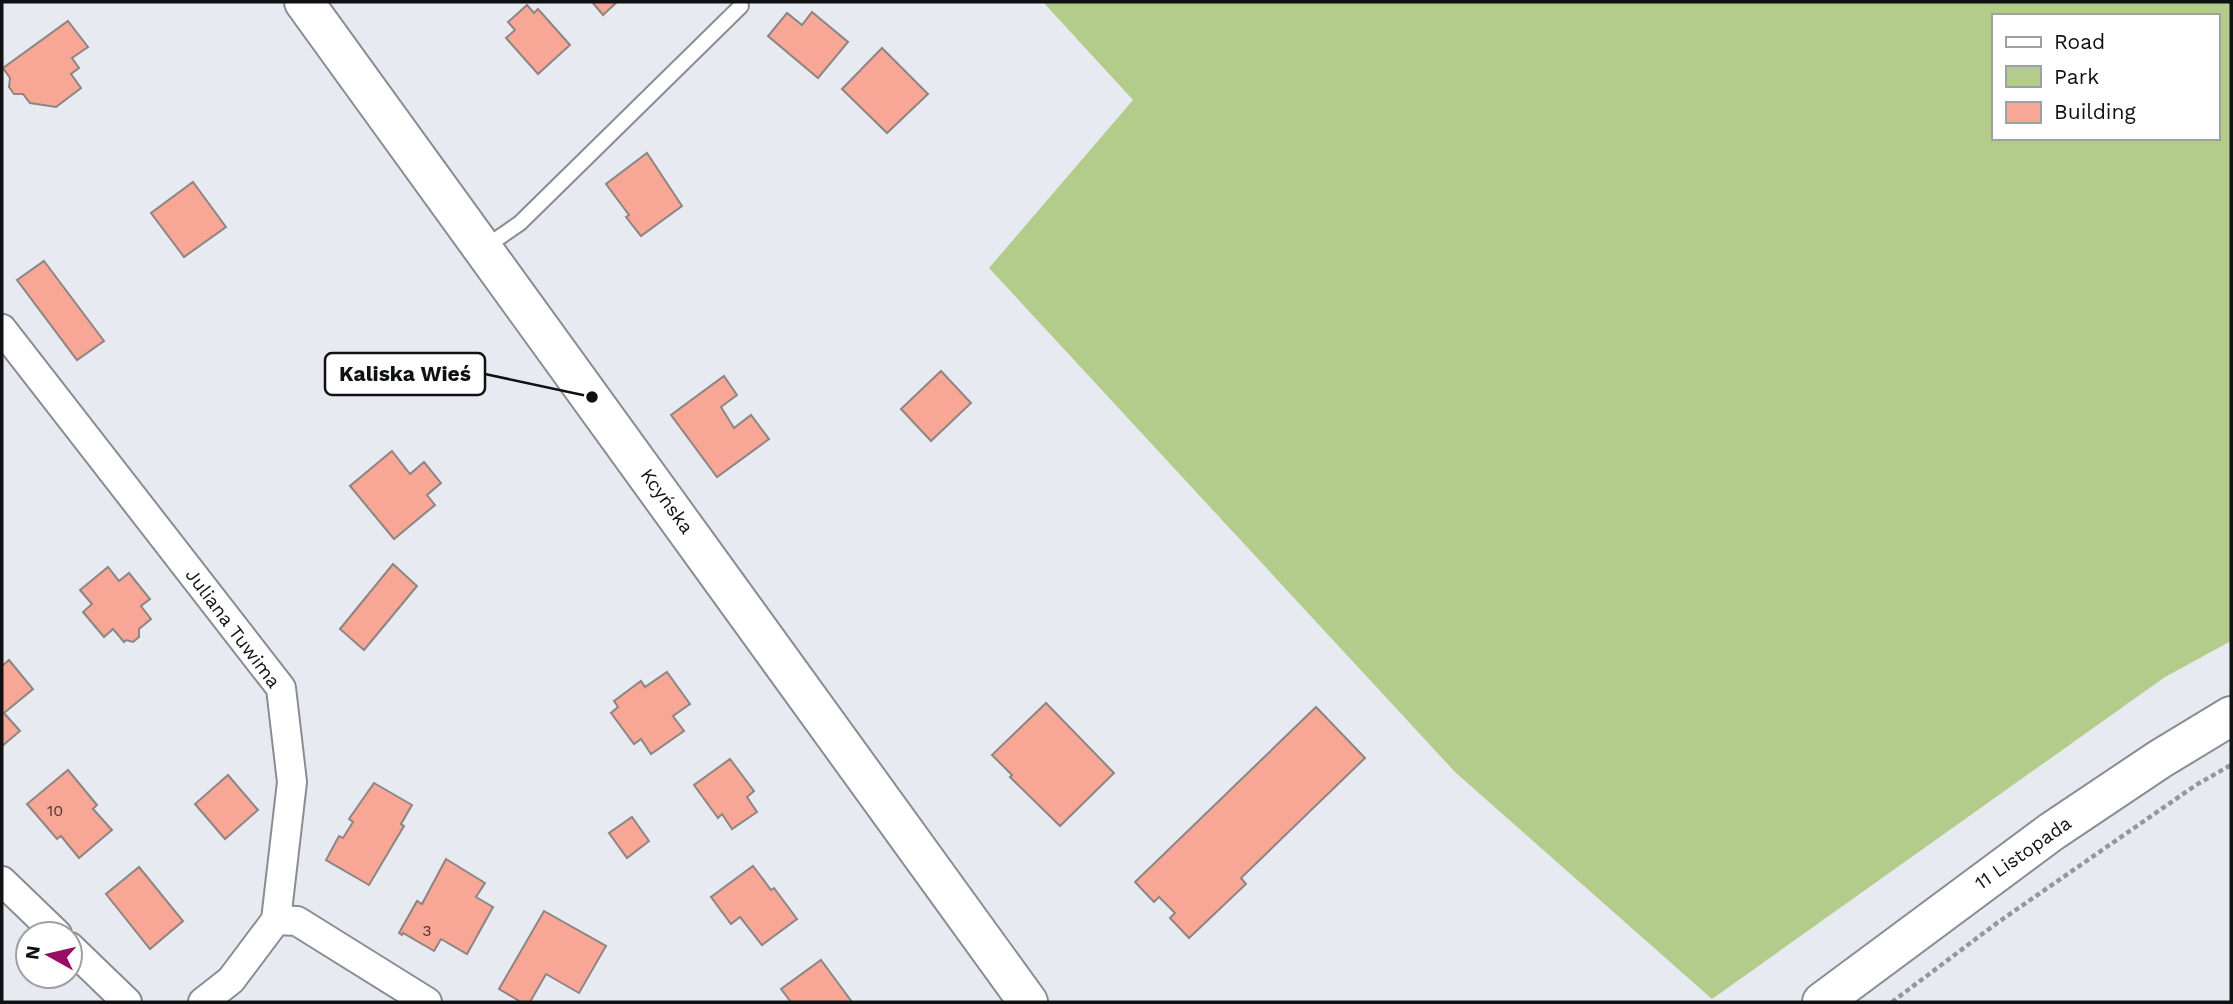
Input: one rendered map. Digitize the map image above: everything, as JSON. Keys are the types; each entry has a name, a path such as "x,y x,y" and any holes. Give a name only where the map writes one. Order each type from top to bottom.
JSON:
{"main road":[{"name":"Kcyńska","path":"304,2 1028,1002"},
{"name":"11 Listopada","path":"1822,1002 2051,832 2160,759 2231,716"}],"street":[{"name":"Juliana Tuwima","path":"2,329 281,688 292,782 276,920"},
{"path":"2,881 42,920"},
{"path":"203,1002 231,980 276,920 297,921 427,1002"},
{"path":"84,961 127,1002"}],"lane":[{"path":"483,249 520,223 741,6"}],"path":[{"path":"1892,1002 1997,923 2196,785 2231,765"}],"green space":[{"path":"1043,2 2231,2 2231,641 2165,677 1712,999 1455,772 989,268 1133,100"}],"building":[{"path":"592,2 617,2 603,15"},
{"path":"527,5 534,13 538,9 570,45 538,74 506,38 515,30 508,22"},
{"path":"812,12 848,42 818,78 768,36 787,13 802,25"},
{"path":"68,21 88,47 72,58 79,68 71,74 81,88 56,107 30,103 23,94 14,94 9,87 10,78 3,68"},
{"path":"882,48 928,94 887,133 842,89"},
{"path":"647,153 682,206 641,236 606,184"},
{"path":"193,182 226,227 184,257 151,213"},
{"path":"44,261 104,341 77,360 17,280"},
{"path":"941,371 971,403 931,441 901,409"},
{"path":"724,376 737,395 721,407 734,428 751,415 769,439 717,477 671,415"},
{"path":"392,451 410,474 424,462 441,483 427,495 435,505 394,539 350,486"},
{"path":"393,564 417,586 364,650 340,629"},
{"path":"108,567 119,581 129,573 150,599 141,606 151,619 139,629 139,637 133,642 124,642 113,629 104,637 83,612 92,604 80,590"},
{"path":"9,660 33,689 4,713 20,731 2,746 2,666"},
{"path":"667,672 690,704 673,716 684,731 651,754 641,739 634,744 611,713 618,707 614,701 641,681 645,687"},
{"path":"1046,703 1114,773 1060,826 1010,777 1012,775 992,755"},
{"path":"1316,707 1365,758 1241,878 1246,884 1189,938 1170,918 1175,913 1159,897 1154,902 1135,882"},
{"path":"730,759 754,791 747,797 757,812 732,829 722,814 718,818 694,785"},
{"path":"68,770 97,805 93,809 112,830 79,858 61,836 57,839 27,804"},
{"path":"228,775 258,810 225,839 195,804"},
{"path":"374,783 412,805 401,824 404,826 369,885 326,860 339,836 343,838 353,822 349,819"},
{"path":"632,817 649,841 627,858 609,833"},
{"path":"446,859 485,883 476,897 493,907 467,954 441,939 434,951 399,933 417,901 422,904"},
{"path":"753,866 771,890 774,888 797,919 762,945 740,917 731,924 711,897"},
{"path":"139,867 183,921 150,949 106,894"},
{"path":"544,911 606,946 579,993 546,974 530,1002 521,1002 499,989"},
{"path":"821,960 852,1002 791,1002 781,989"}],"place":[{"name":"Kaliska Wieś","path":"592,397"}]}
